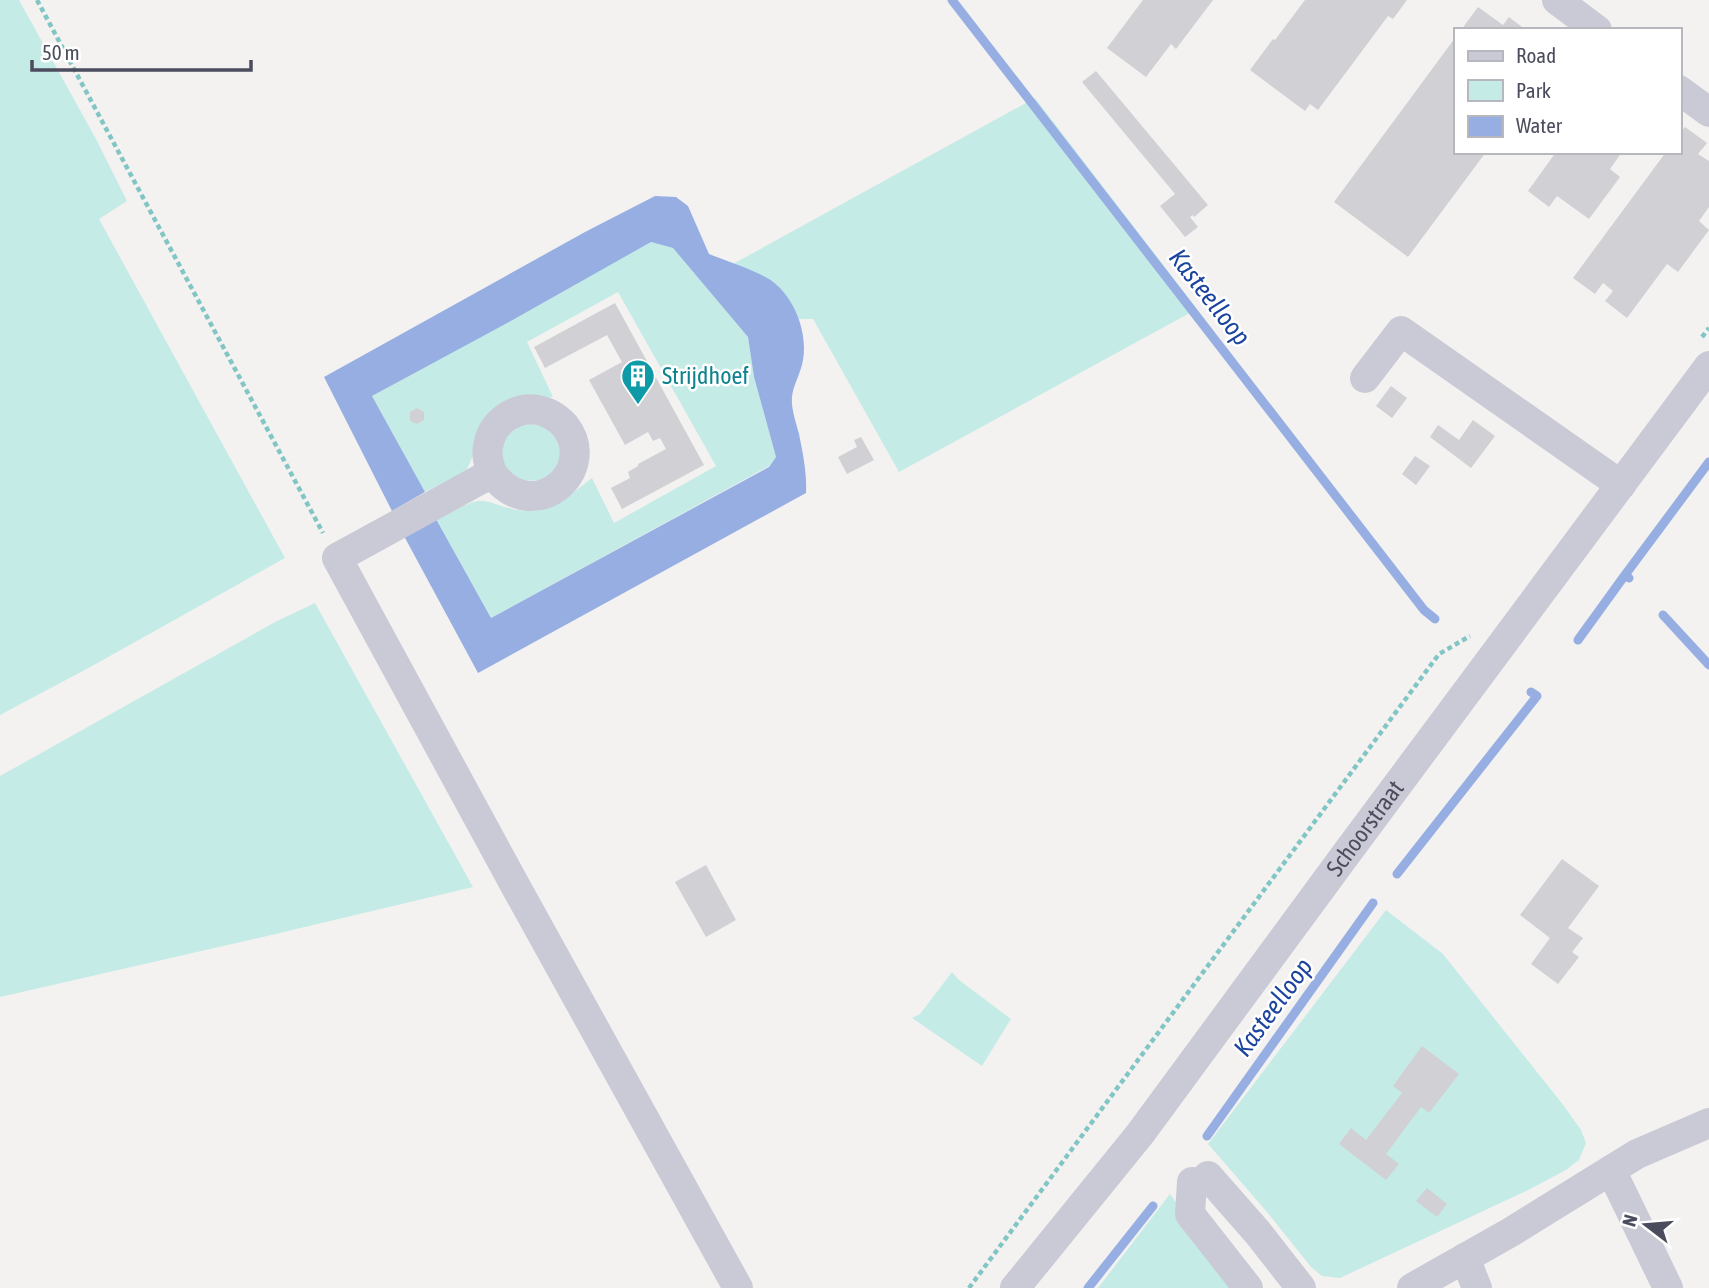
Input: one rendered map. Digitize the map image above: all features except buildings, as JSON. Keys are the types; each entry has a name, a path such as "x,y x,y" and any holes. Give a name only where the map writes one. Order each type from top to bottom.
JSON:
{"street":[{"path":"1557,0 1594,28"},
{"path":"1681,91 1709,111"},
{"path":"1365,378 1401,331 1621,485"},
{"name":"Schoorstraat","path":"1015,1288 1140,1134 1709,366"},
{"path":"492,473 337,558 738,1288"},
{"path":"1412,1288 1511,1232 1637,1154 1709,1123"},
{"path":"1611,1170 1668,1288"},
{"path":"1248,1288 1190,1214 1200,1179 1258,1233 1301,1288"},
{"path":"1465,1258 1477,1288"}],"path":[{"path":"37,0 337,558"},
{"name":"Schoorstraat","path":"970,1288 1439,654 1457,643"}],"green space":[{"path":"0,0 19,0 96,139 127,201 99,219 285,558 0,715"},
{"path":"1035,98 1197,309 899,472 813,319 799,319 790,301 733,264"},
{"path":"651,242 673,248 748,337 754,377 776,457 769,466 491,618 436,519 477,501 522,511 544,509 563,500 592,478 614,523 716,466 618,292 527,342 553,397 528,399 473,456 466,471 425,492 372,396"},
{"path":"529,424 546,428 554,436 561,452 559,463 543,480 521,481 505,468 502,461 502,449 509,434 518,427"},
{"path":"315,603 473,887 0,997 0,776 275,622"},
{"path":"1386,910 1443,954 1564,1106 1581,1130 1586,1143 1579,1160 1526,1191 1340,1278 1322,1276 1311,1267 1208,1144"},
{"path":"952,972 1011,1019 982,1066 912,1018 920,1014"},
{"path":"1170,1194 1239,1288 1098,1288"}],"water":[{"path":"655,196 676,197 688,206 709,254 769,279 786,294 792,304 801,326 804,349 792,402 804,463 806,493 478,673 404,536 436,519 491,618 769,467 776,457 754,377 748,337 673,248 651,242 372,396 425,492 392,511 324,377"}],"waterway":[{"name":"Kasteelloop","path":"952,0 1424,610 1435,619"},
{"path":"1625,575 1709,462"},
{"path":"1578,640 1625,575 1629,578"},
{"path":"1663,615 1709,665"},
{"name":"Kasteelloop","path":"1397,874 1537,696 1531,692"},
{"name":"Kasteelloop","path":"1207,1136 1373,903"},
{"name":"Kasteelloop","path":"1088,1288 1153,1206"}],"place":[{"name":"Strijdhoef","path":"638,406"}]}
